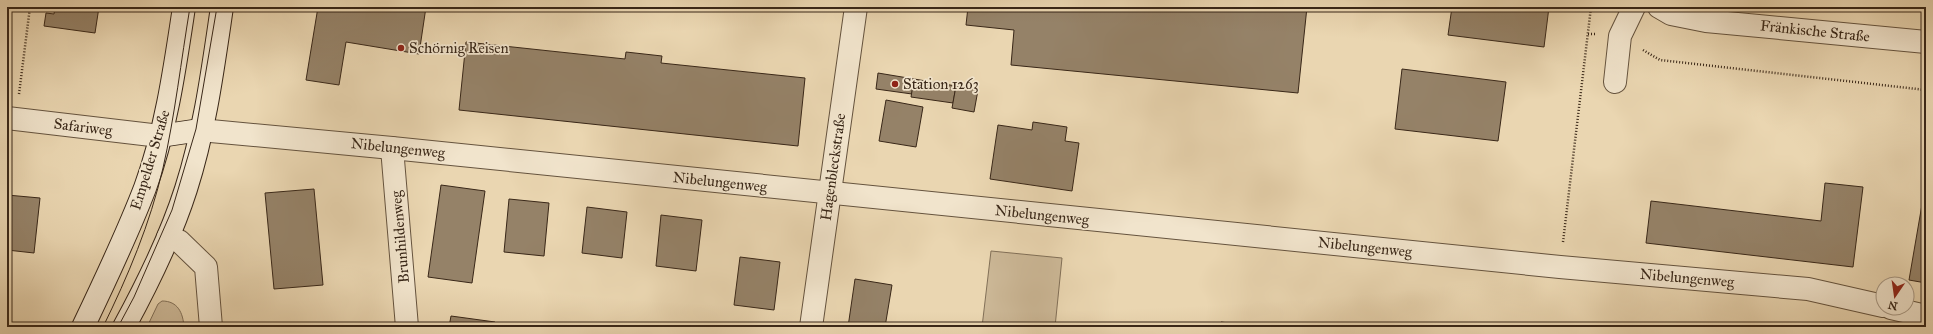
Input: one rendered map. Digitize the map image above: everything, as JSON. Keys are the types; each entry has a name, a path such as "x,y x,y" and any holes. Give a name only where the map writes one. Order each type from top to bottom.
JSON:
{"street":[{"name":"Empelder Straße","path":"83,327 124,238 145,187 160,136 177,52 184,7"},
{"path":"124,327 168,236 186,189 210,83 222,7"},
{"name":"Hagenbleckstraße","path":"811,327 856,7"},
{"path":"1615,82 1620,36 1634,7"},
{"name":"Fränkische Straße","path":"1659,7 1671,14 1706,21 1926,42"},
{"name":"Safariweg","path":"11,119 160,136 200,130"},
{"name":"Nibelungenweg","path":"200,130 392,148 1560,267 1808,289 1875,304"},
{"name":"Brunhildenweg","path":"392,148 407,327"},
{"path":"168,236 179,241 206,267 211,327"},
{"path":"1915,313 1926,316"}],"path":[{"path":"11,119 30,7"},
{"path":"1560,267 1590,7"},
{"path":"1588,34 1620,36 1660,60 1926,90"}],"shaded area":[{"path":"991,251 1062,258 1055,327 982,327"},
{"path":"162,301 172,303 179,309 184,327 147,327 158,304"}],"building":[{"path":"55,7 99,7 95,33 44,26 46,13 54,14"},
{"name":"Schörnig Reisen","path":"318,7 426,7 419,54 346,42 339,85 306,80"},
{"path":"968,7 1307,7 1298,93 1011,65 1014,30 966,25"},
{"path":"1452,7 1549,7 1544,47 1448,35"},
{"path":"466,42 625,59 626,52 662,56 661,63 805,78 798,146 459,110"},
{"path":"1402,69 1506,82 1498,141 1395,129"},
{"name":"Station 1263","path":"878,73 914,79 912,94 876,89"},
{"path":"914,79 956,86 953,103 911,97"},
{"path":"956,86 978,90 974,112 952,108"},
{"path":"886,100 923,107 916,147 879,141"},
{"path":"1033,122 1067,127 1065,141 1079,143 1072,191 990,179 998,125 1032,130"},
{"path":"1825,183 1863,187 1853,267 1646,243 1651,201 1821,221"},
{"path":"441,185 485,191 472,283 428,277"},
{"path":"1925,187 1926,283 1915,281 1915,276 1910,276"},
{"path":"314,189 323,285 274,289 265,193"},
{"path":"7,195 40,198 34,253 7,250"},
{"path":"509,199 549,203 544,256 504,252"},
{"path":"587,207 627,212 622,258 582,253"},
{"path":"661,215 702,220 696,271 656,266"},
{"path":"740,257 780,262 774,310 734,305"},
{"path":"855,279 892,285 885,327 848,327"},
{"path":"451,316 495,322 494,327 449,327"},
{"path":"1221,322 1260,327 1221,327"},
{"path":"1069,324 1085,327 1068,327"}],"tram line":[{"path":"103,327 138,249 158,189 171,128 190,7"},
{"path":"118,327 134,297 172,210 196,129 217,7"}],"place":[{"name":"Schörnig Reisen","path":"401,48"},
{"name":"Station 1263","path":"895,84"}]}
